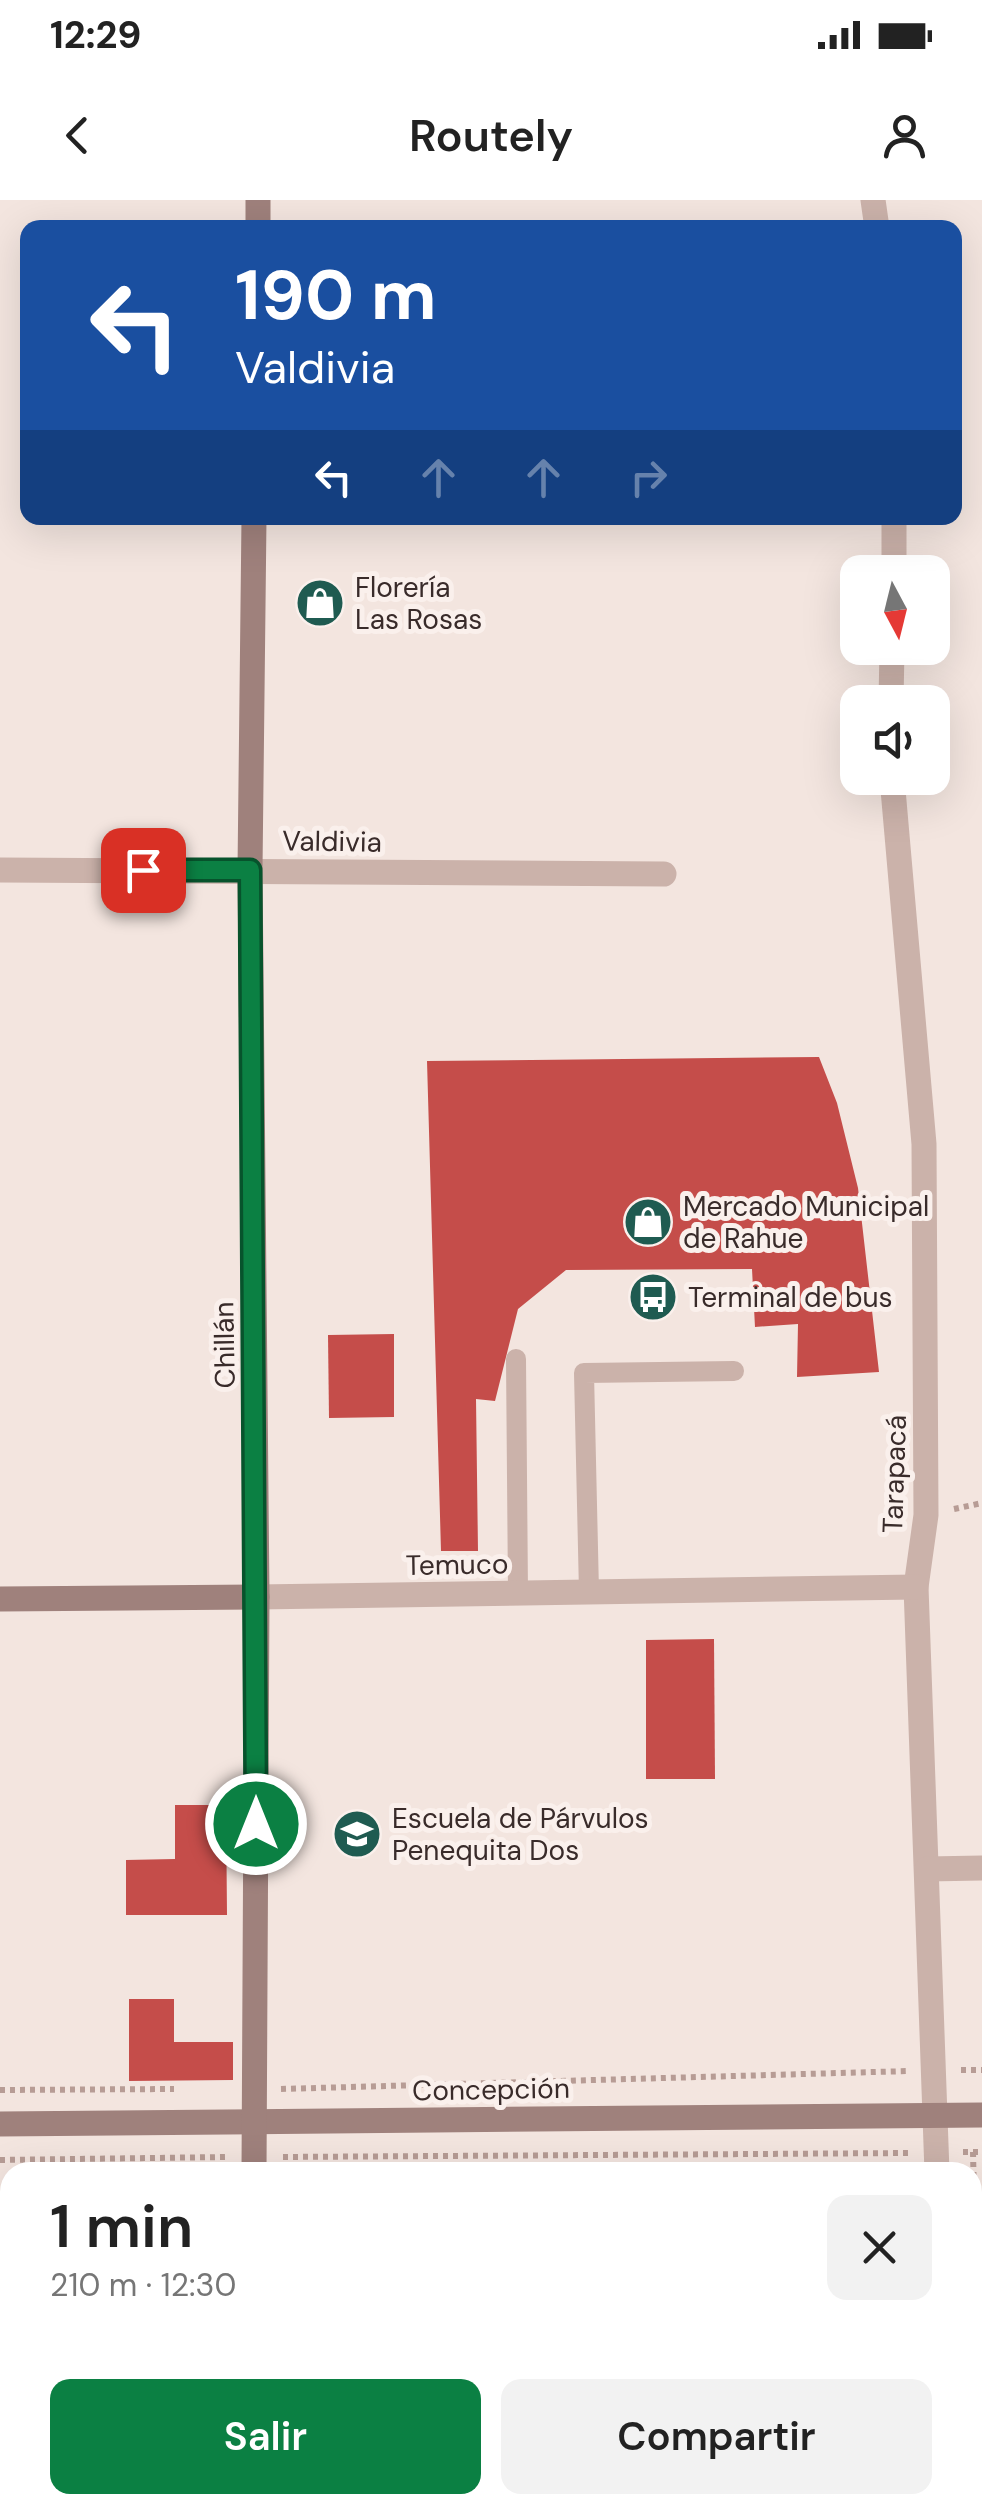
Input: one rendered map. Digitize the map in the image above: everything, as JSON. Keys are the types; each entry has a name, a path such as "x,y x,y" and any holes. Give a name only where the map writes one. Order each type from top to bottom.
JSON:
{"street":[{"name":"Chillán","path":"254,525 250,870 256,1597 254,2162"},
{"path":"894,525 894,555"},
{"name":"Tarapacá","path":"893,795 924,1144 926,1515 916,1587 937,2162"},
{"name":"Valdivia","path":"0,870 664,874"},
{"name":"Temuco","path":"0,1598 916,1587"},
{"path":"926,1869 982,1868"},
{"name":"Concepción","path":"0,2124 982,2115"}],"lane":[{"path":"516,1359 518,1593"},
{"path":"589,1592 584,1373 734,1371"}],"path":[{"path":"254,2089 982,2070"},
{"path":"0,2090 176,2090"},
{"path":"941,2162 978,2152"},
{"path":"0,2160 102,2162"}],"building":[{"name":"Mercado Municipal de Rahue","path":"819,1057 837,1103 858,1188 879,1372 797,1377 798,1324 755,1327 752,1269 566,1270 518,1309 495,1401 476,1399 478,1551 441,1551 427,1061"},
{"path":"394,1334 394,1417 329,1418 328,1335"},
{"path":"714,1639 715,1779 646,1779 646,1640"},
{"path":"175,1805 226,1805 227,1915 126,1915 126,1860 175,1859"},
{"path":"129,1999 174,1999 174,2042 233,2042 233,2080 129,2081"}],"place":[{"name":"Florería Las Rosas","path":"320,603"},
{"name":"Mercado Municipal de Rahue","path":"648,1222"},
{"name":"Terminal de bus","path":"653,1297"},
{"name":"Escuela de Párvulos Penequita Dos","path":"357,1834"}],"route":[{"path":"143,870 250,870 256,1824"}]}
